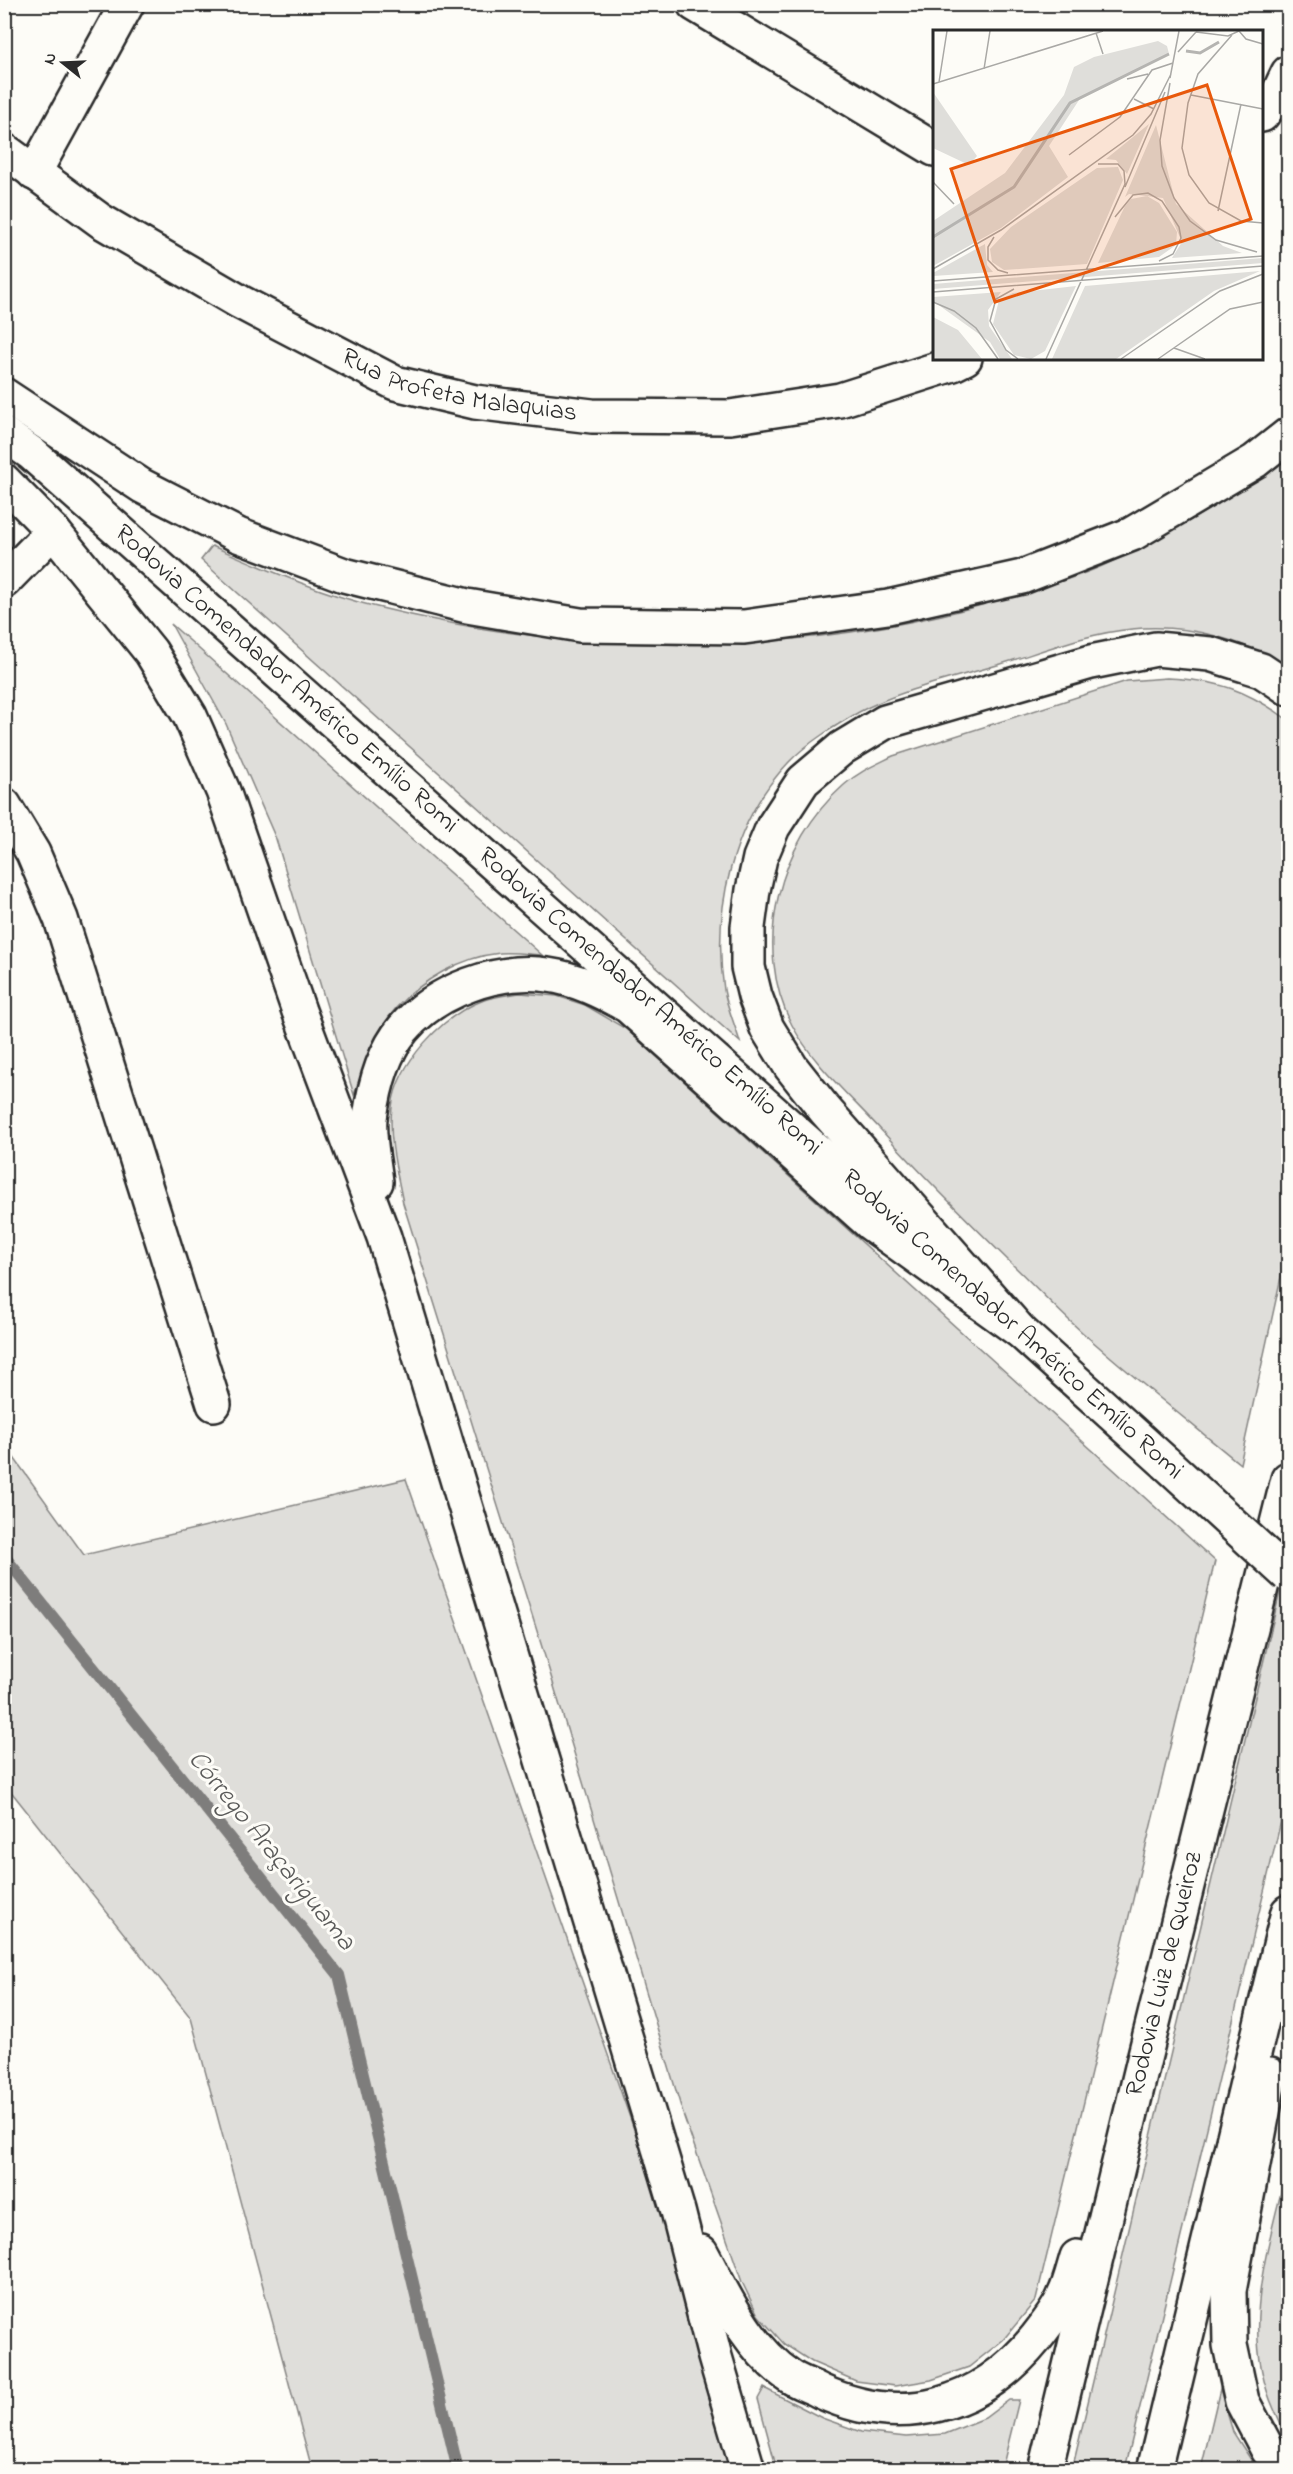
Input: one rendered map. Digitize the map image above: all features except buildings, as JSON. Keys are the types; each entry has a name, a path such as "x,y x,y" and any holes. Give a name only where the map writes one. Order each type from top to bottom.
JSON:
{"main road":[{"path":"33,173 127,4"},
{"path":"693,4 933,147"},
{"path":"1263,114 1278,94 1288,73"},
{"name":"Rua Profeta Malaquias","path":"4,150 101,221 250,308 395,383 475,402 592,416 730,417 840,399 961,360"},
{"path":"4,394 142,486 238,535 344,575 467,606 580,625 744,627 888,607 1022,577 1132,534 1255,461 1288,435"},
{"name":"Rodovia Comendador Américo Emílio Romi","path":"4,434 31,453 1020,1331 1288,1575"},
{"path":"4,482 53,531 151,652 190,716 223,791 299,1011 384,1237 678,2211 715,2357 748,2469"},
{"path":"4,581 53,531"},
{"path":"1020,1331 825,1110 790,1067 767,1028 755,996 748,967 748,927 760,858 773,827 803,781 842,748 885,722 1091,663 1156,649 1210,654 1260,670 1288,688"},
{"path":"4,805 33,853 62,919 214,1404"},
{"path":"384,1237 372,1153 370,1120 376,1087 387,1056 403,1029 430,1006 480,980 512,974 548,975 594,987 628,1006 870,1223 1020,1331"},
{"name":"Rodovia Luiz de Queiroz","path":"1045,2469 1288,1479"},
{"path":"1154,2469 1288,1912"},
{"path":"1284,2469 1268,2450 1242,2401 1230,2345 1229,2291 1288,1976"},
{"path":"678,2211 737,2319 763,2353 791,2377 836,2398 874,2408 909,2410 940,2406 970,2393 1021,2356 1043,2329 1064,2297 1144,2059"}],"shaded area":[{"path":"1288,458 1288,666 1252,648 1194,631 1153,628 1099,634 929,685 876,704 831,729 789,762 769,785 753,811 740,839 724,899 721,960 724,990 740,1042 201,560 212,546 293,580 377,607 454,624 532,636 611,642 689,644 768,641 846,633 923,619 1000,600 1077,576 1127,555 1174,530"},
{"path":"171,624 542,955 505,953 485,955 457,965 430,979 406,998 389,1017 371,1050 354,1095 276,839 226,724"},
{"path":"1167,678 1202,681 1231,688 1259,701 1288,720 1288,1245 1240,1464 1065,1317 833,1080 810,1053 792,1025 780,994 774,962 773,929 778,897 788,865 803,835 821,808 855,776 893,756 1127,681"},
{"path":"520,993 557,996 585,1005 626,1029 1215,1561 1036,2300 1003,2340 969,2367 931,2380 895,2386 856,2381 812,2362 784,2344 758,2315 742,2282 684,2117 547,1663 403,1203 394,1155 391,1119 396,1090 403,1074 424,1043 453,1017 484,1000"},
{"path":"4,1444 84,1555 406,1479 662,2209 730,2469 312,2469 191,2018 5,1784"},
{"path":"1288,1558 1288,1792 1125,2469 1072,2470"},
{"path":"1288,2163 1288,2437 1274,2409 1264,2379 1258,2348 1258,2317 1266,2255"},
{"path":"764,2388 822,2418 861,2432 906,2437 945,2434 985,2418 1009,2400 1019,2400 1002,2469 777,2470 758,2399"},
{"path":"1220,2389 1233,2432 1257,2469 1201,2469"}],"waterway":[{"name":"Córrego Araçariguama","path":"4,1556 339,1975 458,2470"}]}
